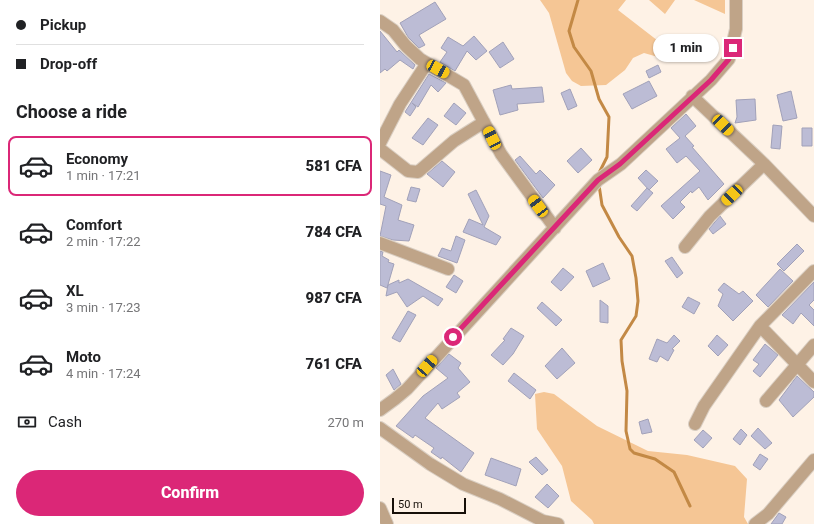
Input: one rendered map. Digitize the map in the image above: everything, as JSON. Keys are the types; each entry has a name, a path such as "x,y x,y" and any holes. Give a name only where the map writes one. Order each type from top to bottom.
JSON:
{"street":[{"path":"380,410 407,389 598,180 620,164 711,80 729,59 736,29 736,0"},
{"path":"380,21 393,30 414,54 464,85 500,154 555,228"},
{"path":"380,143 400,104 428,63"},
{"path":"692,96 764,164 814,216"},
{"path":"380,150 408,171 418,172 454,141 484,122"},
{"path":"685,247 710,216 764,164"},
{"path":"380,243 448,269"},
{"path":"695,424 704,406 760,326 814,271"},
{"path":"760,326 814,382"},
{"path":"766,401 796,364 814,345"},
{"path":"380,428 430,464 463,484 500,499 543,520 558,524"},
{"path":"755,524 768,514 814,460"},
{"path":"380,508 387,524"}],"shaded area":[{"path":"540,0 626,0 618,10 662,44 658,57 644,53 633,58 625,70 606,85 581,86 572,81 566,73 549,13"},
{"path":"649,0 675,0 665,14"},
{"path":"694,0 725,0 725,14"},
{"path":"544,392 554,394 597,426 648,451 687,455 735,466 747,479 744,517 748,524 594,524 592,520 571,501 562,466 537,429 535,394"}],"building":[{"path":"435,2 446,19 419,35 425,45 419,48 408,37 400,23"},
{"path":"380,31 397,52 399,50 415,65 413,69 400,60 387,71 385,69 380,73"},
{"path":"474,36 487,51 476,60 467,51 455,71 440,62 447,52 441,48 448,37 463,46"},
{"path":"503,42 514,59 500,68 489,52"},
{"path":"658,65 661,72 649,78 646,71"},
{"path":"429,74 446,83 438,92 431,85 418,107 412,103 416,107 410,116 405,112"},
{"path":"649,81 657,96 632,109 623,94"},
{"path":"511,85 512,89 542,87 544,102 517,104 518,110 500,115 493,90"},
{"path":"570,89 577,106 568,110 561,93"},
{"path":"791,91 797,118 783,121 777,95"},
{"path":"755,99 756,120 735,123 737,117 736,100"},
{"path":"454,103 466,113 456,125 444,116"},
{"path":"686,114 696,126 685,136 694,146 692,147 724,184 708,200 699,187 692,193 691,191 680,202 685,207 673,219 661,206 700,171 686,156 677,163 666,149 680,138 671,128"},
{"path":"428,118 438,125 423,145 412,138"},
{"path":"773,125 782,126 780,149 771,148"},
{"path":"802,128 812,128 812,146 802,146"},
{"path":"581,148 592,160 578,173 567,161"},
{"path":"520,156 536,174 540,170 555,185 543,198 515,160"},
{"path":"442,161 455,172 443,187 427,174"},
{"path":"646,170 658,181 649,190 638,178"},
{"path":"380,171 391,175 384,197 402,205 398,220 414,225 409,241 393,240 380,236 386,206 380,204"},
{"path":"411,187 420,189 416,202 407,200"},
{"path":"647,188 653,193 637,211 631,206"},
{"path":"476,190 489,216 484,227 501,237 496,245 463,232 469,219 483,225 468,194"},
{"path":"720,216 726,224 713,234 709,229"},
{"path":"456,236 465,240 457,263 438,256 442,248 451,251"},
{"path":"797,244 804,251 784,271 777,264"},
{"path":"380,251 383,252 382,256 389,260 388,262 394,264 387,288 380,285"},
{"path":"672,257 683,273 677,278 665,261"},
{"path":"603,263 610,279 593,287 586,271"},
{"path":"563,268 574,277 561,291 551,282"},
{"path":"780,269 793,281 768,307 756,295"},
{"path":"454,275 463,281 456,293 446,287"},
{"path":"408,279 443,299 438,306 423,296 407,307 397,292 386,296 388,285 399,280 399,283"},
{"path":"814,282 814,300 809,305 814,310 814,326 801,313 793,324 782,315"},
{"path":"724,283 739,294 743,291 753,301 733,321 718,306 723,294 718,290"},
{"path":"688,297 700,303 694,314 682,307"},
{"path":"600,300 608,306 608,323 600,322"},
{"path":"542,302 562,320 556,326 537,308"},
{"path":"408,311 416,315 400,342 392,338"},
{"path":"511,328 524,336 513,354 503,365 491,355 505,340 503,339"},
{"path":"674,335 680,341 672,349 674,350 668,361 660,356 657,362 649,359 657,339 667,343"},
{"path":"717,335 728,345 718,356 708,346"},
{"path":"765,344 778,355 760,377 753,371 759,364 753,360"},
{"path":"562,348 575,363 557,379 545,366"},
{"path":"449,354 461,363 458,368 470,382 457,393 460,397 442,409 438,403 425,418 474,453 461,472 442,457 441,459 431,452 434,448 415,435 413,438 396,426 423,396 448,378 436,368"},
{"path":"393,369 401,384 394,390 386,375"},
{"path":"514,373 536,390 530,399 508,381"},
{"path":"797,376 814,392 814,397 793,417 779,400"},
{"path":"648,419 652,432 642,434 639,422"},
{"path":"758,428 772,443 765,449 751,436"},
{"path":"741,429 747,435 740,445 733,439"},
{"path":"703,430 712,438 703,448 694,440"},
{"path":"760,454 768,459 760,470 753,465"},
{"path":"536,457 548,470 542,475 529,462"},
{"path":"491,458 521,469 516,486 485,475"},
{"path":"547,484 559,496 548,508 535,497"},
{"path":"779,513 786,517 782,524 771,524"}],"waterway":[{"path":"578,0 569,31 574,47 591,71 599,99 609,117 607,157 598,175"},
{"path":"599,185 602,205 619,237 632,256 636,278 638,301 636,316 621,340 622,361 627,391 626,431 630,449 634,453 655,459 674,472 690,506"}],"route":[{"path":"453,337 598,180 620,164 711,80 729,59 733,48"}]}
